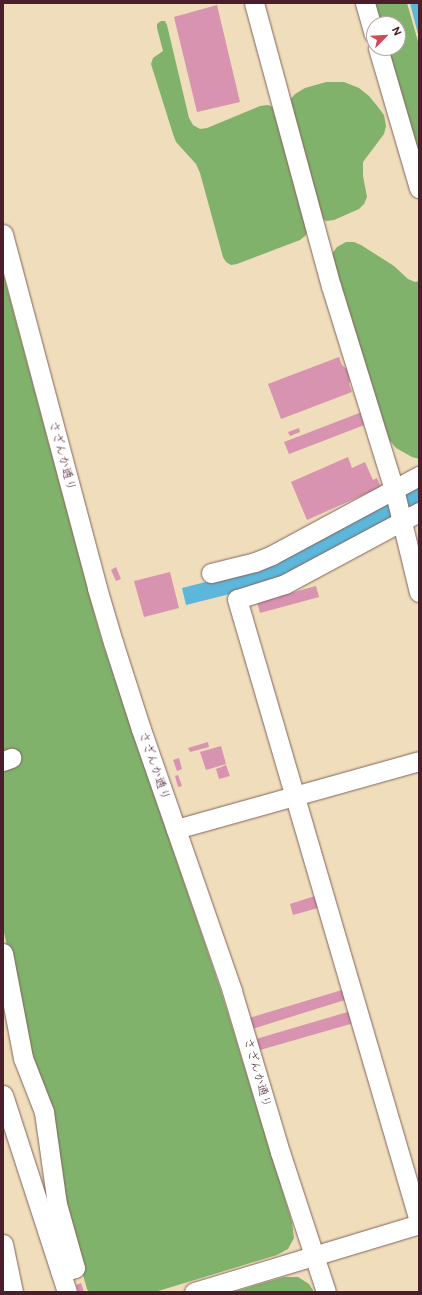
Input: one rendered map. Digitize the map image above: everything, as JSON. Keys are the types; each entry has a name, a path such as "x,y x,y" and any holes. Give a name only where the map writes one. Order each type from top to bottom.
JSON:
{"street":[{"path":"254,3 331,286 395,492 419,592"},
{"path":"365,3 369,16"},
{"path":"380,56 419,188"},
{"name":"さざんか通り","path":"3,234 97,588 126,682 232,991 280,1152 326,1292"},
{"path":"211,573 255,562 272,555 395,492 419,476"},
{"path":"419,512 401,519 285,584 237,599 419,1221"},
{"path":"176,828 419,761"},
{"path":"3,953 23,1058 44,1112 57,1204 75,1268 61,1272"},
{"path":"3,1095 68,1292"},
{"path":"194,1292 419,1224"},
{"path":"3,1244 13,1292"}],"green space":[{"path":"371,3 407,3 419,45 419,166 386,56 406,56 406,16 375,16"},
{"path":"161,21 165,21 167,25 189,118 193,125 200,129 207,128 260,106 268,105 275,108 309,230 300,240 237,264 231,265 226,262 223,257 200,173 196,164 176,142 151,64 153,58 163,51 157,28 157,24"},
{"path":"326,82 344,82 359,88 369,96 384,115 386,126 384,134 363,162 363,176 367,197 364,204 359,209 334,220 326,221 319,216 289,101 295,94 305,88"},
{"path":"346,242 354,242 361,245 394,266 408,279 415,282 419,281 419,459 412,457 396,448 386,436 331,255 337,247"},
{"path":"3,273 101,638 222,994 292,1222 294,1238 288,1249 277,1255 155,1292 89,1292 87,1289 63,1203 3,928"},
{"path":"284,1277 298,1277 309,1284 314,1292 233,1292"}],"water":[{"path":"410,3 418,3 419,38"},
{"path":"419,484 419,505 262,586 186,605 182,588 257,569"}],"building":[{"path":"217,5 240,102 197,112 174,17"},
{"path":"339,357 342,365 348,370 350,381 349,384 352,392 281,419 268,384"},
{"path":"362,412 367,424 289,454 284,442"},
{"path":"299,428 300,432 290,436 288,432"},
{"path":"348,457 352,468 365,462 373,480 377,478 381,487 307,520 291,482"},
{"path":"116,567 121,579 116,581 111,570"},
{"path":"170,572 179,608 144,617 134,581"},
{"path":"316,586 319,597 260,613 257,602"},
{"path":"208,742 209,747 190,752 188,748"},
{"path":"221,746 226,764 206,770 200,752"},
{"path":"179,758 182,769 177,771 173,760"},
{"path":"226,765 230,776 219,779 216,769"},
{"path":"178,775 182,786 178,787 175,776"},
{"path":"315,896 318,908 293,915 290,904"},
{"path":"342,990 345,1000 252,1029 249,1018"},
{"path":"351,1011 354,1023 260,1050 256,1039"},
{"path":"81,1283 84,1292 78,1292 76,1285"}]}
